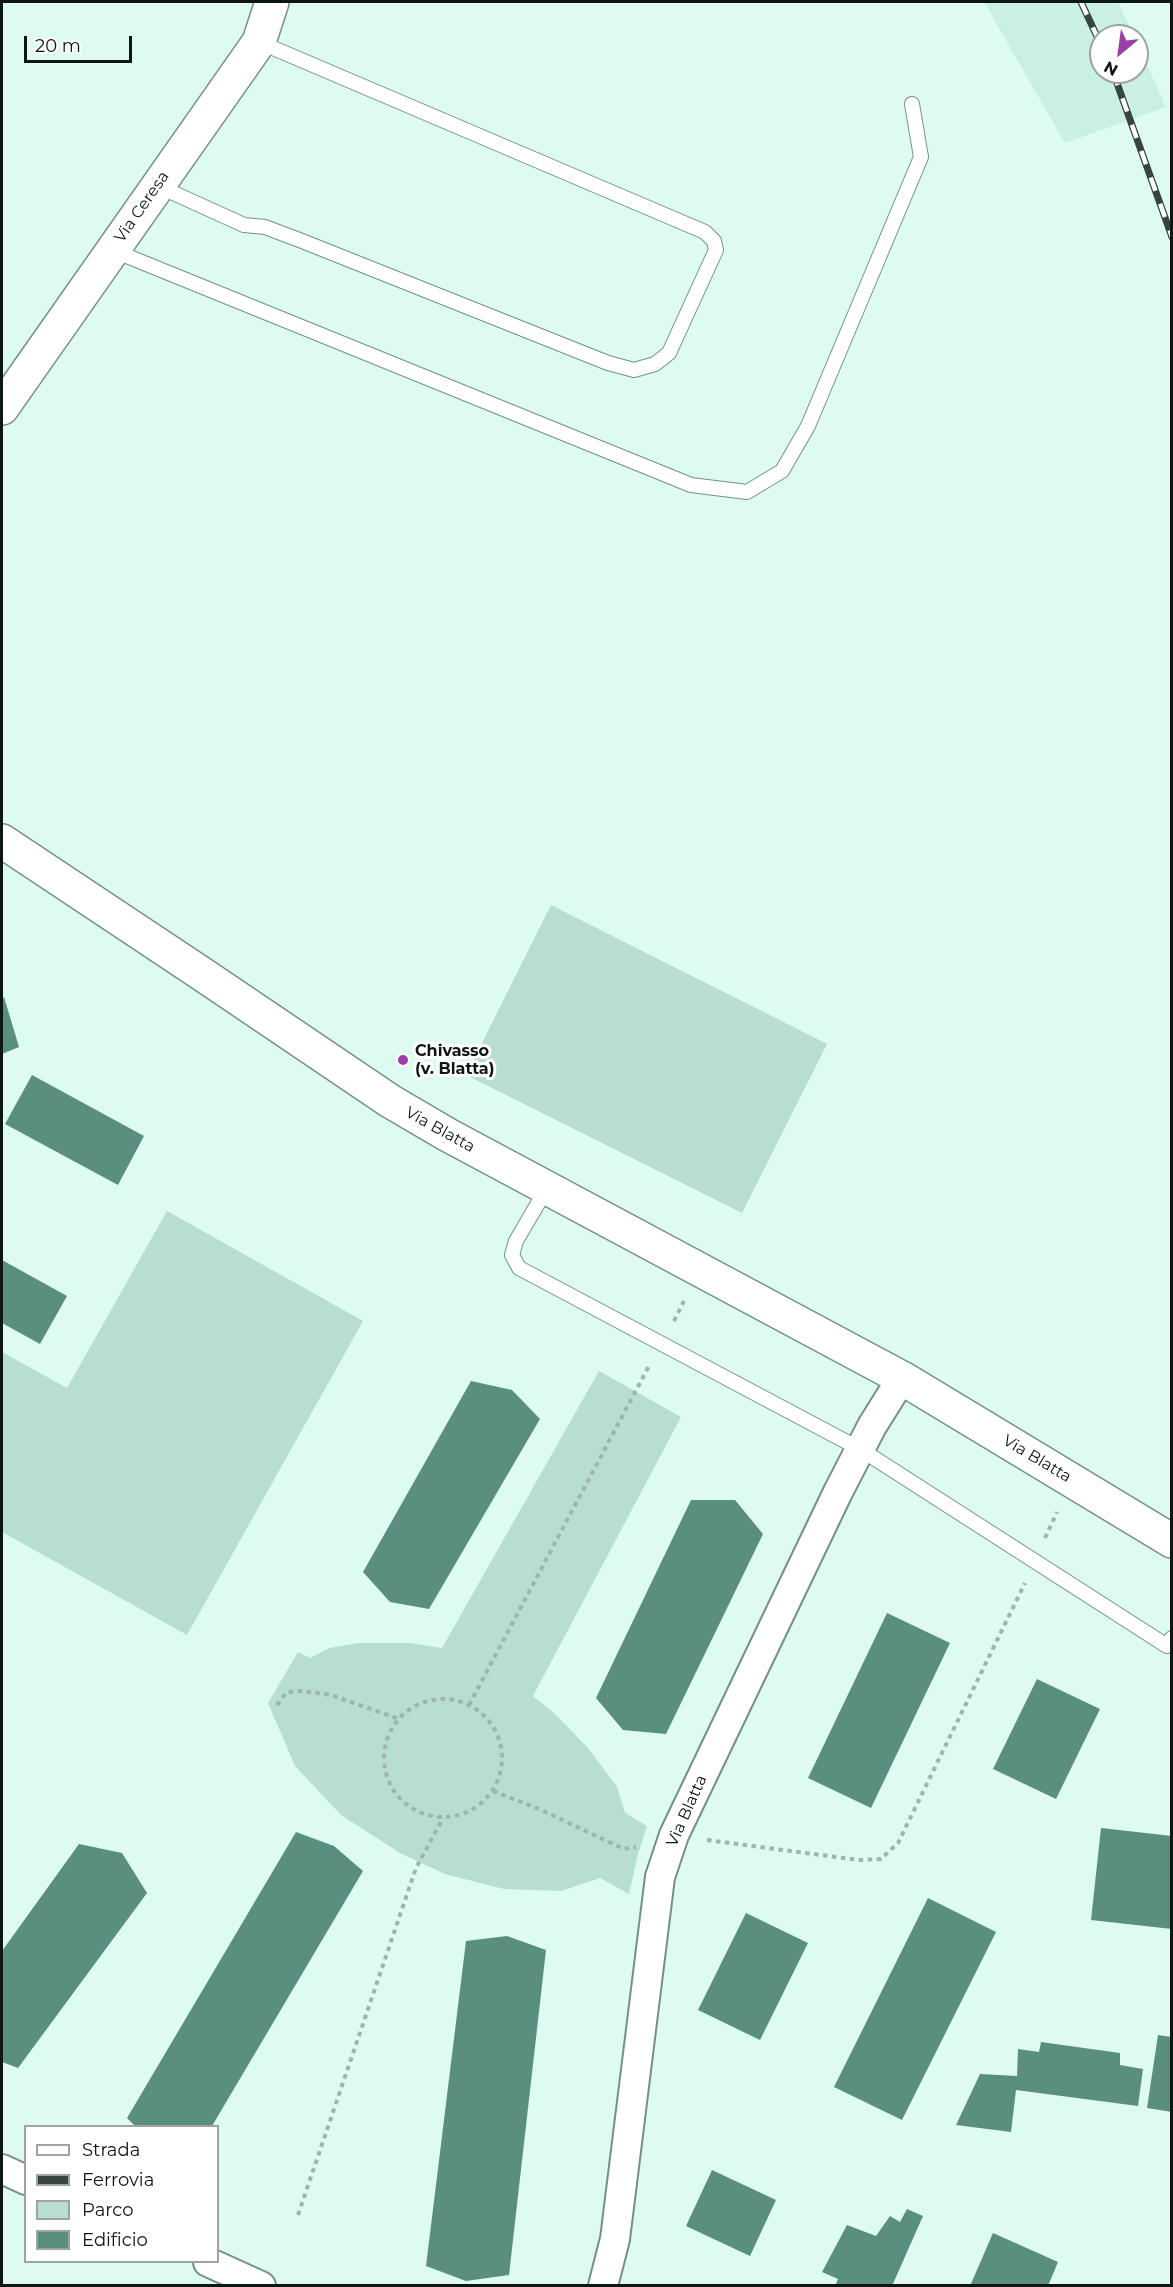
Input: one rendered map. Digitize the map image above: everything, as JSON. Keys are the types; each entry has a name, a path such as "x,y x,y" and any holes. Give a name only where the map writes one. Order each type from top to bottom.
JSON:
{"street":[{"name":"Via Ceresa","path":"2,408 259,42 272,2"},
{"name":"Via Blatta","path":"2,841 390,1101 546,1188 902,1378 1172,1541"},
{"name":"Via Blatta","path":"603,2286 615,2239 660,1877 674,1835 860,1449 902,1378"},
{"path":"2,2169 24,2179"},
{"path":"210,2263 261,2286"}],"lane":[{"path":"157,186 244,225 265,227 302,241 608,363 634,370 655,364 669,353 716,250 714,241 705,232 259,42"},
{"path":"112,250 691,485 747,492 782,471 808,426 921,157 912,104"},
{"path":"546,1188 516,1241 512,1255 519,1268 860,1449 1167,1646 1172,1638"}],"path":[{"path":"469,1705 700,1271"},
{"path":"493,1791 539,1809 624,1849 644,1846 674,1835 860,1860 881,1859 898,1843 1009,1619 1057,1511"},
{"path":"277,1705 287,1692 302,1691 331,1695 399,1719"},
{"path":"432,1700 451,1700 469,1705 486,1717 497,1733 502,1752 501,1772 493,1791 480,1805 462,1815 443,1818 424,1815 407,1805 393,1791 386,1773 384,1754 388,1735 399,1719 414,1707 432,1700"},
{"path":"298,2215 416,1868 443,1818"}],"shaded area":[{"path":"984,2 1118,2 1128,24 1089,24 1089,84 1149,84 1149,69 1166,107 1065,143"}],"green space":[{"path":"551,905 827,1044 742,1213 466,1075"},
{"path":"167,1211 363,1321 187,1635 2,1532 2,1352 67,1388"},
{"path":"599,1371 681,1417 533,1696 555,1714 588,1748 617,1787 625,1813 647,1826 629,1894 600,1878 561,1891 504,1889 445,1874 400,1853 341,1815 295,1766 268,1703 298,1652 310,1658 329,1648 359,1643 410,1643 442,1648"}],"building":[{"path":"4,997 19,1047 2,1054 2,999"},
{"path":"32,1075 144,1136 118,1185 5,1124"},
{"path":"2,1260 67,1296 40,1344 2,1323"},
{"path":"471,1381 512,1390 540,1419 429,1609 390,1602 363,1572"},
{"path":"691,1500 735,1500 763,1534 666,1734 623,1730 596,1698"},
{"path":"887,1613 950,1643 871,1808 808,1778"},
{"path":"1037,1679 1100,1709 1056,1799 993,1769"},
{"path":"1101,1828 1172,1836 1172,1929 1091,1920"},
{"path":"296,1832 334,1846 363,1871 213,2125 134,2125 127,2118"},
{"path":"79,1844 122,1853 147,1893 18,2068 2,2062 2,1951"},
{"path":"928,1898 996,1932 902,2120 834,2087"},
{"path":"746,1913 808,1943 760,2040 698,2010"},
{"path":"507,1936 546,1950 509,2275 466,2281 426,2266 466,1941"},
{"path":"1158,2035 1172,2037 1172,2112 1147,2108"},
{"path":"1041,2042 1120,2053 1120,2065 1143,2069 1138,2106 1016,2090 1011,2132 956,2125 980,2074 1017,2076 1018,2049 1039,2052"},
{"path":"712,2170 776,2200 750,2256 686,2226"},
{"path":"907,2209 923,2216 892,2286 835,2286 838,2279 822,2272 847,2225 876,2236 890,2216 900,2222"},
{"path":"993,2233 1058,2262 1048,2286 970,2286"}],"railway":[{"path":"1081,2 1091,24"},
{"path":"1117,84 1172,237"}],"place":[{"name":"Chivasso (v. Blatta)","path":"403,1060"}]}
